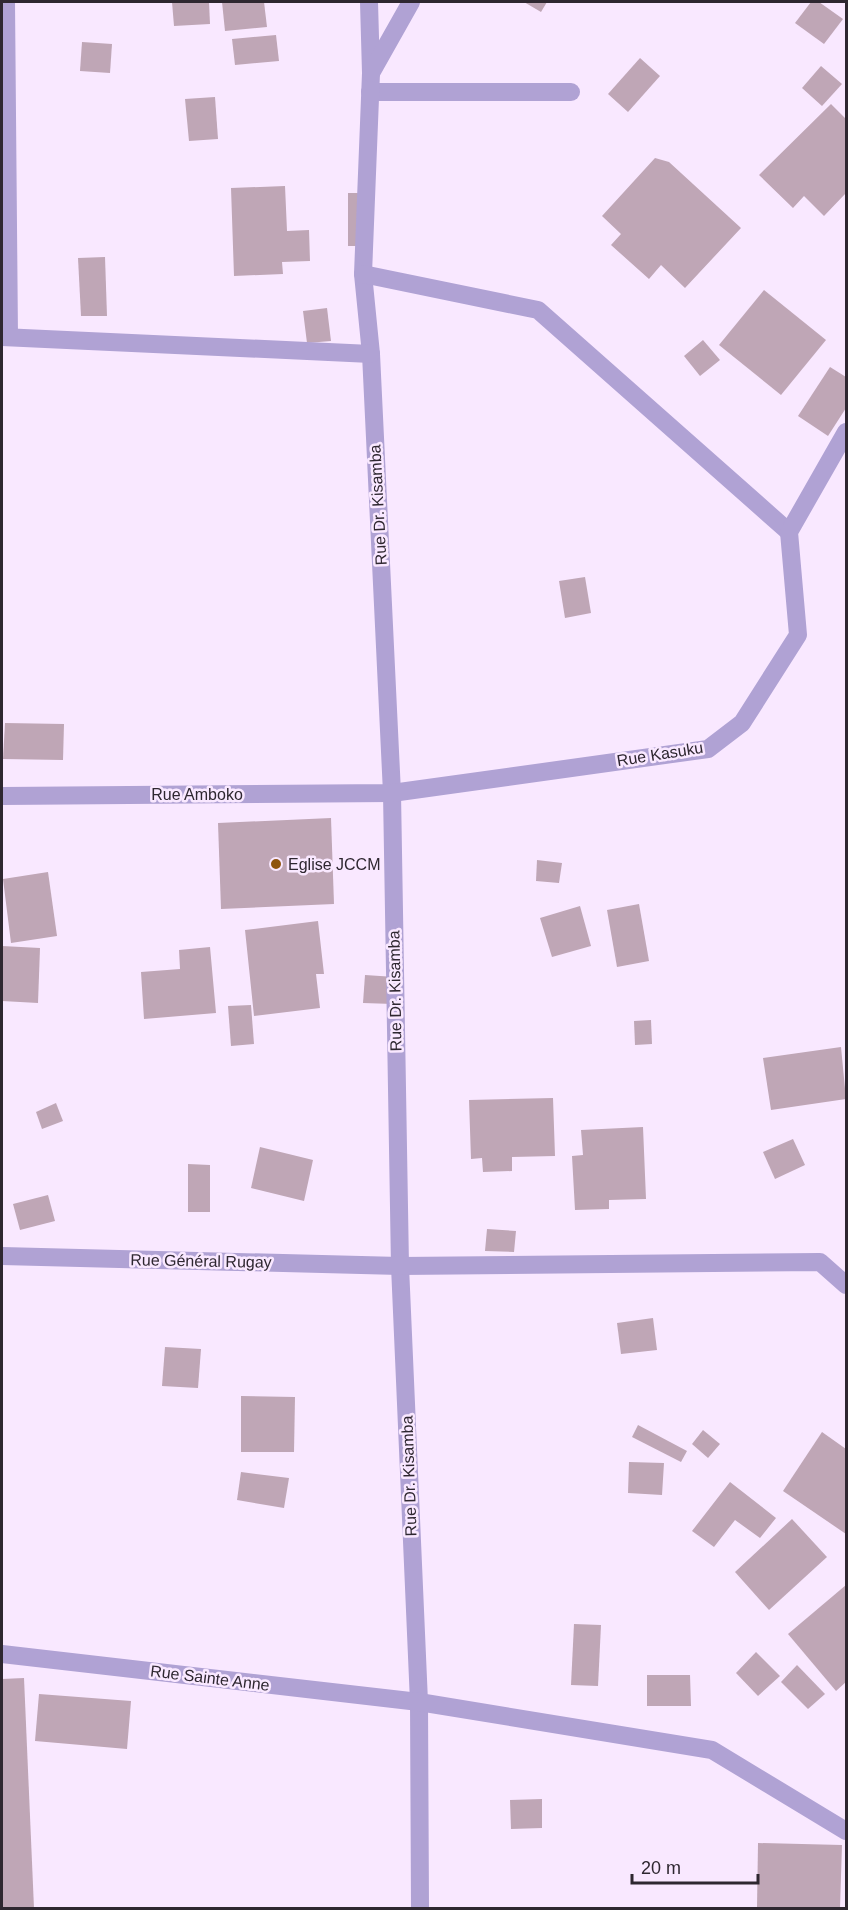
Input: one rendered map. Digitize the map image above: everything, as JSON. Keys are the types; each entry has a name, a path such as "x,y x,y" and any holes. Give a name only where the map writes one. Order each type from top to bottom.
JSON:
{"street":[{"path":"6,2 5,337 371,354"},
{"name":"Rue Dr. Kisamba","path":"369,2 371,73 363,274 371,354 392,793 400,1266 419,1702 420,1908"},
{"name":"Rue Dr. Kisamba","path":"371,73 411,2"},
{"path":"370,92 572,92"},
{"path":"363,274 538,310 789,532 846,432"},
{"name":"Rue Kasuku","path":"392,793 708,749 742,723 798,635 789,532"},
{"name":"Rue Amboko","path":"2,796 392,793"},
{"name":"Rue Général Rugay","path":"2,1256 400,1266 820,1262 846,1285"},
{"name":"Rue Sainte Anne","path":"2,1654 419,1702 712,1750 846,1831"}],"building":[{"path":"172,2 209,2 210,24 174,26"},
{"path":"222,2 264,2 267,27 225,31"},
{"path":"524,2 547,2 541,12"},
{"path":"811,2 819,2 843,19 824,44 795,23"},
{"path":"276,35 279,61 235,65 232,39"},
{"path":"82,42 112,44 110,73 80,71"},
{"path":"640,58 660,76 628,112 608,94"},
{"path":"821,66 842,84 822,106 802,88"},
{"path":"215,97 218,139 189,141 185,99"},
{"path":"831,104 846,119 846,193 824,216 804,196 793,208 759,175"},
{"path":"655,158 669,162 741,228 685,288 661,265 649,279 611,245 621,234 602,216"},
{"path":"285,186 287,231 309,230 310,261 282,262 283,274 234,276 231,188"},
{"path":"348,193 372,193 373,246 348,246"},
{"path":"105,257 107,316 81,316 78,258"},
{"path":"764,290 826,340 781,395 719,345"},
{"path":"327,308 331,341 307,343 303,311"},
{"path":"703,340 720,360 700,376 684,356"},
{"path":"830,367 846,377 846,408 828,436 798,416"},
{"path":"585,577 591,613 565,618 559,581"},
{"path":"5,723 64,724 63,760 3,759"},
{"name":"Eglise JCCM","path":"331,818 334,904 221,909 218,823"},
{"path":"537,860 562,863 559,883 536,881"},
{"path":"48,872 57,936 11,943 3,879"},
{"path":"639,904 649,961 617,967 607,910"},
{"path":"580,906 591,946 552,957 540,918"},
{"path":"318,921 324,974 316,974 320,1008 254,1016 245,930"},
{"path":"2,946 40,948 38,1003 2,1001"},
{"path":"210,947 216,1013 144,1019 141,972 180,969 179,950"},
{"path":"365,975 395,977 393,1004 363,1003"},
{"path":"251,1005 254,1044 231,1046 228,1006"},
{"path":"651,1020 652,1044 635,1045 634,1021"},
{"path":"841,1047 846,1099 771,1110 763,1058"},
{"path":"553,1098 555,1156 512,1157 512,1171 483,1172 482,1158 471,1159 469,1100"},
{"path":"56,1103 63,1121 42,1129 36,1112"},
{"path":"643,1127 646,1199 609,1200 609,1209 575,1210 572,1156 583,1155 581,1130"},
{"path":"793,1139 805,1165 775,1179 763,1152"},
{"path":"260,1147 313,1160 304,1201 251,1188"},
{"path":"188,1164 210,1165 210,1212 188,1212"},
{"path":"48,1195 55,1221 20,1230 13,1204"},
{"path":"487,1229 516,1231 514,1252 485,1251"},
{"path":"653,1318 657,1350 621,1354 617,1323"},
{"path":"165,1347 201,1349 198,1388 162,1386"},
{"path":"241,1396 295,1397 294,1452 241,1452"},
{"path":"638,1425 687,1451 681,1462 632,1437"},
{"path":"703,1430 720,1444 708,1458 692,1444"},
{"path":"822,1432 846,1449 846,1534 783,1491"},
{"path":"629,1462 664,1463 662,1495 628,1493"},
{"path":"241,1472 289,1478 284,1508 237,1500"},
{"path":"730,1482 776,1518 760,1538 735,1520 714,1547 692,1531"},
{"path":"792,1519 827,1557 769,1610 735,1572"},
{"path":"846,1585 846,1682 836,1691 788,1634"},
{"path":"574,1624 601,1625 598,1686 571,1685"},
{"path":"756,1652 780,1676 758,1696 736,1673"},
{"path":"797,1665 825,1694 808,1709 781,1682"},
{"path":"647,1675 690,1675 691,1706 647,1706"},
{"path":"24,1678 34,1908 2,1908 2,1679"},
{"path":"39,1694 131,1701 127,1749 35,1741"},
{"path":"542,1799 542,1828 511,1829 510,1800"},
{"path":"758,1843 842,1845 840,1908 757,1908"}],"place":[{"name":"Eglise JCCM","path":"276,864"}]}
